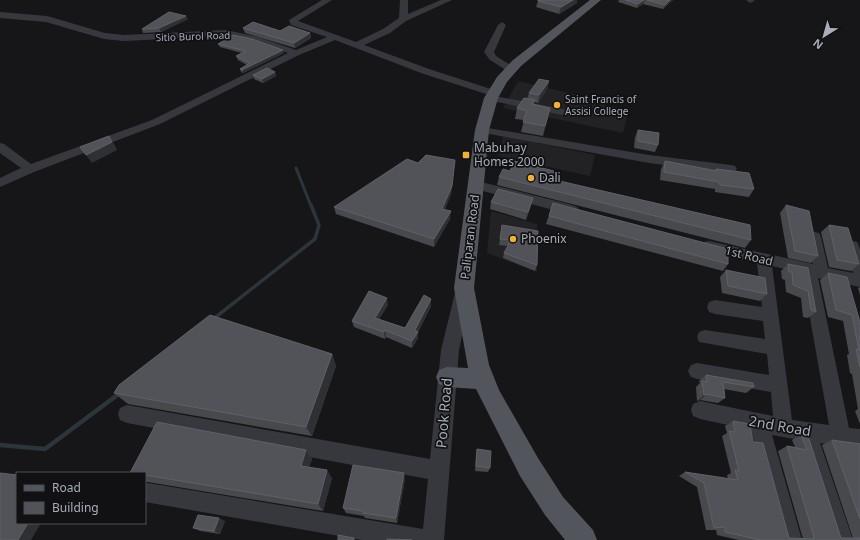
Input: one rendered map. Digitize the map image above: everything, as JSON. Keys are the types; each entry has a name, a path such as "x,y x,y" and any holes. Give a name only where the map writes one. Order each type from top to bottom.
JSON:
{"main road":[{"name":"Paliparan Road","path":"583,540 554,506 529,467 483,379 478,365 464,288 477,185 482,130 492,96 511,70 537,45 596,0"},
{"path":"447,377 483,379"}],"street":[{"path":"328,0 293,20 294,23 492,96 573,114"},
{"path":"403,19 404,0"},
{"path":"356,45 382,34 403,19 448,0"},
{"name":"Sitio Burol Road","path":"0,15 29,16 47,19 104,36 124,38 226,33 255,39 296,53"},
{"path":"502,25 489,52 493,58 511,70"},
{"path":"0,182 30,169 156,122 296,53 335,38"},
{"path":"482,130 540,139 649,160 730,169"},
{"path":"0,147 30,169"},
{"path":"477,185 582,212"},
{"path":"811,227 816,271 855,439"},
{"path":"848,233 854,281"},
{"name":"1st Road","path":"696,242 854,281"},
{"path":"764,260 784,428"},
{"name":"Pook Road","path":"434,540 450,350 464,288"},
{"path":"715,307 771,315"},
{"path":"705,337 775,348"},
{"path":"697,370 779,385"},
{"name":"2nd Road","path":"700,410 784,428 855,439"},
{"path":"127,414 439,471"},
{"path":"759,423 791,540"},
{"path":"807,431 842,540"},
{"path":"148,494 425,540"}],"shaded area":[{"name":"Saint Francis of Assisi College","path":"518,81 594,99 628,112 623,133 503,108"},
{"path":"503,136 595,155 590,176 499,156"},
{"name":"Phoenix","path":"491,211 537,224 537,272 487,253"}],"building":[{"path":"538,0 573,0 561,7"},
{"path":"625,0 644,0 638,4"},
{"path":"647,0 670,0 665,5"},
{"path":"169,12 186,16 159,28 142,29"},
{"path":"253,22 280,31 289,26 310,33 294,43 243,28"},
{"path":"233,35 252,39 283,50 242,70 240,69 250,63 236,56 246,51 218,44"},
{"path":"267,68 275,72 262,79 253,75"},
{"path":"539,79 549,81 539,95 529,93"},
{"path":"524,98 535,100 532,104 550,108 545,126 523,122 527,111 517,108"},
{"path":"638,130 659,133 658,145 638,141"},
{"path":"109,136 112,142 86,155 80,147"},
{"path":"426,155 455,160 452,186 442,209 451,211 434,239 334,207 407,159 418,163"},
{"path":"514,161 554,171 551,179 750,225 751,240 499,177 503,169 510,171"},
{"path":"665,161 717,171 716,169 749,173 754,189 720,185 719,182 664,172"},
{"path":"498,189 533,198 528,212 491,202"},
{"path":"553,203 728,249 728,264 549,216"},
{"path":"786,205 809,211 818,256 795,251"},
{"path":"502,225 538,231 537,265 504,253 511,240 500,239"},
{"path":"829,225 848,228 859,264 837,260"},
{"path":"788,264 808,268 816,312 811,310 808,291 793,285 792,272 789,272"},
{"path":"726,270 765,278 767,294 728,286"},
{"path":"828,273 847,277 860,322 860,367 856,349 859,350 852,315 836,310"},
{"path":"369,291 387,298 375,318 405,328 424,295 431,299 415,330 418,332 412,341 385,330 384,332 352,321"},
{"path":"210,315 332,354 306,427 114,393 119,385"},
{"path":"706,375 753,383 754,387 723,382 725,398 707,394 704,395 702,381 707,382"},
{"path":"733,421 750,424 753,442 763,443 789,538 813,539 814,537 787,446 807,450 801,435 808,436 841,538 860,538 860,540 760,540 725,532 725,527 714,528 704,483 685,472 738,480 735,470 739,471 729,431 735,432"},
{"path":"157,422 306,450 301,466 327,470 318,504 146,475 146,472 131,472"},
{"path":"832,440 860,444 860,519"},
{"path":"477,449 491,451 490,468 476,466"},
{"path":"353,465 404,473 396,518 363,513 363,511 343,508"},
{"path":"0,473 16,475 16,524 27,524 18,540 0,540"},
{"path":"198,515 219,518 214,531 193,528"},
{"path":"338,535 354,538 354,540 338,540"},
{"path":"387,539 412,540 387,540"}],"waterway":[{"path":"296,168 311,206"},
{"path":"212,320 315,239 319,225 311,205"},
{"path":"0,445 45,449 120,393"}],"place":[{"name":"Saint Francis of Assisi College","path":"557,105"},
{"name":"Mabuhay Homes 2000","path":"466,155"},
{"name":"Dali","path":"531,178"},
{"name":"Phoenix","path":"513,239"}]}
